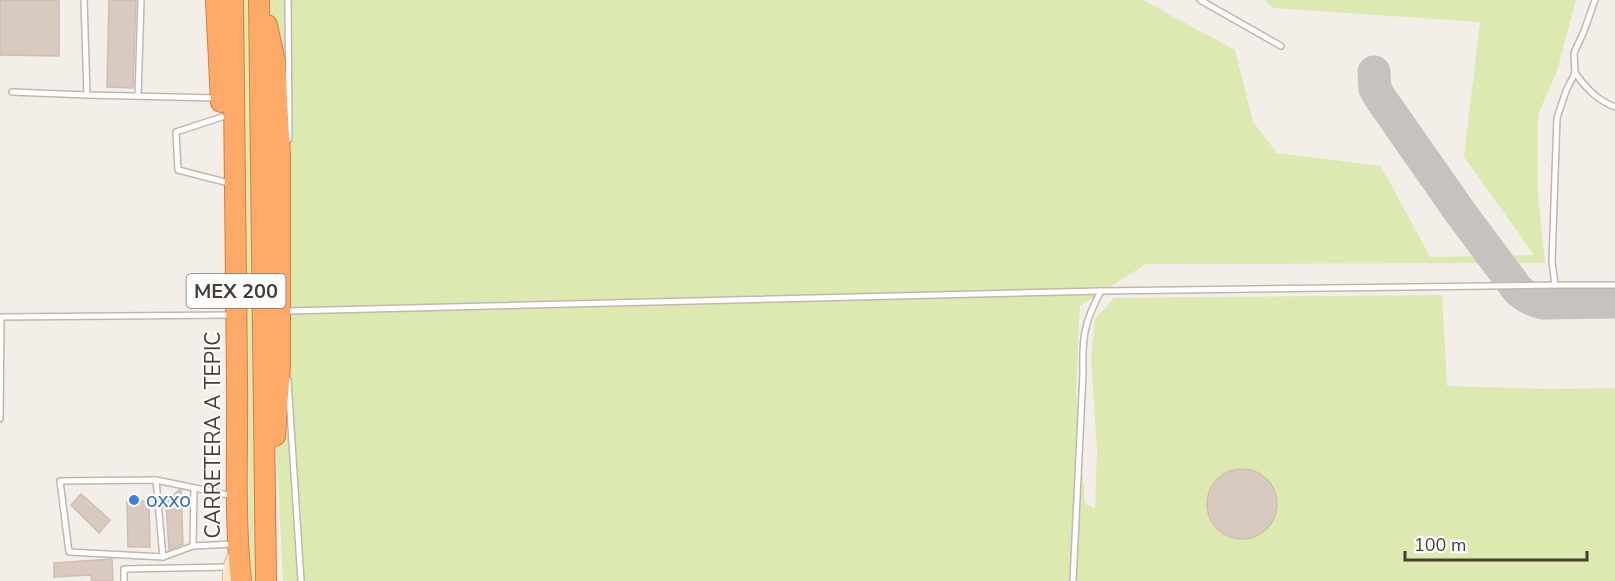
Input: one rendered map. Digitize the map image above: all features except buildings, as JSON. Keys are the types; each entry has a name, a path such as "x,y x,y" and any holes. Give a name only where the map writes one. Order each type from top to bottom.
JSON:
{"highway":[{"path":"204,0 219,69"},
{"path":"216,0 225,182 236,270"},
{"name":"CARRETERA A TEPIC","path":"233,0 237,315 236,565"},
{"path":"259,0 270,32 275,62 280,154 279,389 266,557"},
{"name":"MEX 200","path":"259,0 266,581"}],"lane":[{"path":"84,0 87,95"},
{"path":"138,96 141,0"},
{"path":"288,0 289,150"},
{"path":"1200,0 1281,46"},
{"path":"1555,285 1552,261 1557,118 1566,91 1575,74 1574,53 1595,0"},
{"path":"1575,74 1589,92 1602,102 1615,107"},
{"path":"12,92 138,96 221,108"},
{"path":"221,108 176,132 178,170 225,182"},
{"path":"289,311 1101,291 1615,285"},
{"path":"1073,581 1083,351 1086,325 1101,291"},
{"path":"289,300 289,322"},
{"path":"0,419 1,317 237,315"},
{"path":"288,374 301,581"},
{"path":"236,565 193,546 163,557 69,552 60,481 156,480 237,497"},
{"path":"156,480 163,557"},
{"path":"193,546 194,489"},
{"path":"124,581 124,569 236,565"}],"green space":[{"path":"243,0 253,0 260,581 251,581 250,575 242,101"},
{"path":"269,0 1143,0 1235,50 1253,122 1277,153 1381,166 1430,257 1534,255 1464,157 1480,22 1273,8 1264,0 1576,0 1557,71 1538,115 1538,195 1545,263 1146,264 1080,306 1076,389 1085,503 1095,509 1097,448 1091,360 1095,319 1114,298 1442,295 1447,386 1615,388 1615,581 283,581 275,417"}],"taxiway":[{"path":"1374,72 1375,89 1381,99 1518,290 1543,303 1615,302"}],"place":[{"name":"oxxo","path":"134,500"}]}
